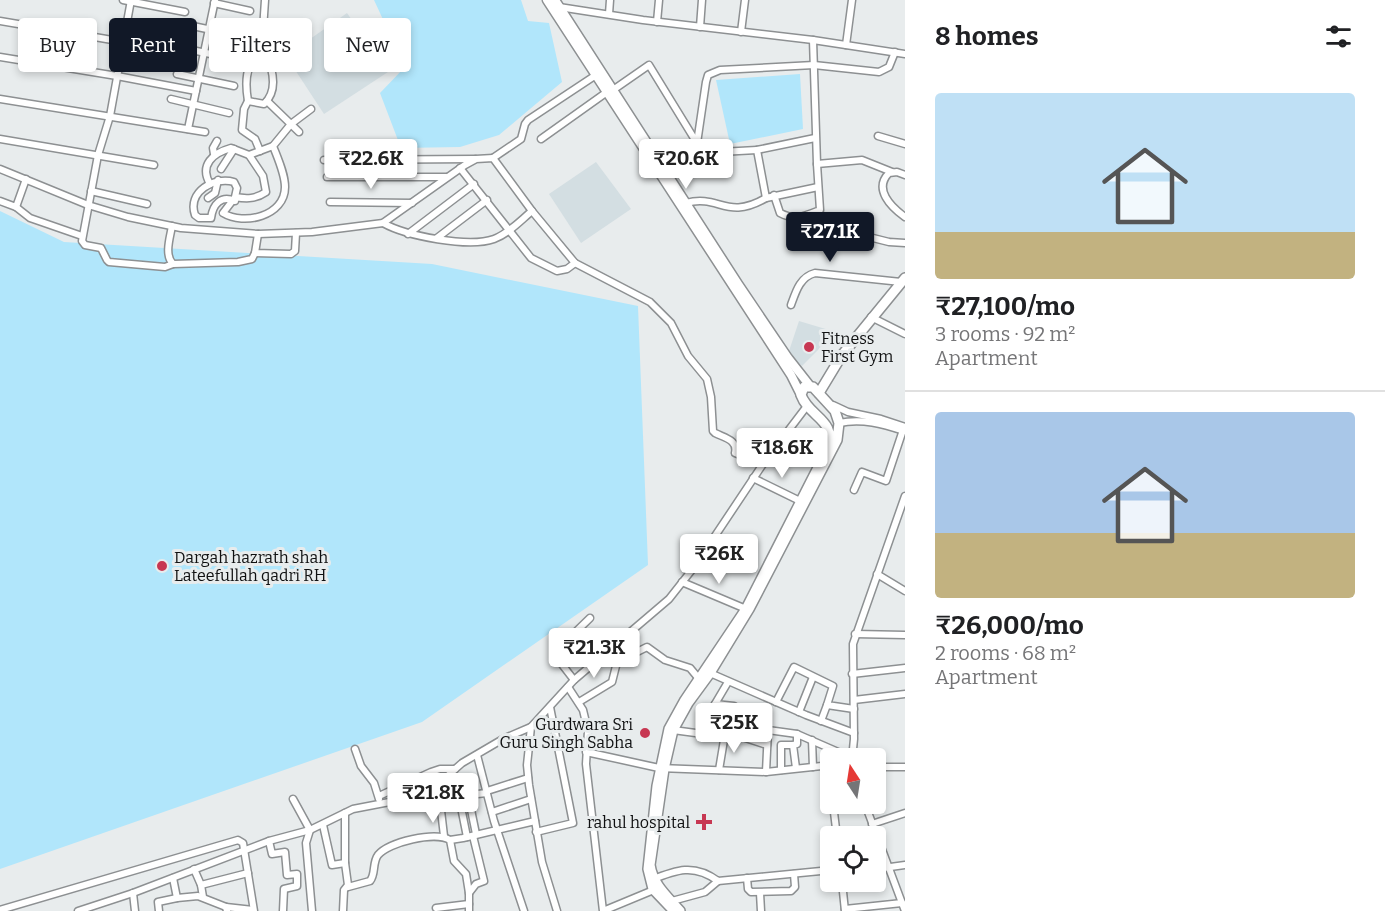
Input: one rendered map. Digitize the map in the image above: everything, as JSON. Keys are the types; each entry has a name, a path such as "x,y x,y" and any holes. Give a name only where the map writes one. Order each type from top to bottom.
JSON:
{"highway":[{"path":"814,389 904,279"},
{"path":"662,769 673,730 749,609 837,440 840,423 835,411 814,389 804,387 801,395 807,406 826,423 833,426 840,423"},
{"path":"680,911 653,886 648,861 669,729 685,700 700,681 746,609 828,448 831,434 826,423"}],"main road":[{"path":"547,0 596,75 610,91 659,162 775,339 814,389"},
{"path":"557,3 610,91 791,375 801,395"}],"street":[{"path":"123,0 185,12"},
{"path":"264,18 265,0"},
{"path":"609,14 610,0"},
{"path":"657,22 658,0"},
{"path":"700,27 702,0"},
{"path":"741,32 745,0"},
{"path":"846,45 852,0"},
{"path":"128,18 131,1"},
{"path":"211,18 214,1 250,11"},
{"path":"557,3 579,10 657,22 813,40 905,54"},
{"path":"570,22 579,10"},
{"path":"0,21 109,37"},
{"path":"188,129 209,29 197,27"},
{"path":"774,195 780,213 794,218 820,210 815,138 813,40"},
{"path":"197,52 209,54"},
{"path":"697,143 705,82 712,72 814,65 883,71 891,64 895,52"},
{"path":"0,57 196,91"},
{"path":"541,139 649,65 703,153"},
{"path":"118,72 110,116 98,155 88,205 82,236 84,244 101,248 109,262 165,267 173,264 252,259 258,234"},
{"path":"248,72 246,81 248,101 242,130 255,139 260,151"},
{"path":"248,101 264,104 267,101 273,87 272,72"},
{"path":"177,74 234,86"},
{"path":"324,160 494,158 520,139 528,120 596,75"},
{"path":"0,99 205,132"},
{"path":"171,99 230,113"},
{"path":"267,101 299,132"},
{"path":"249,155 273,146 291,124 311,110"},
{"path":"878,136 905,144"},
{"path":"659,162 684,154 757,150 815,138"},
{"path":"0,139 154,165"},
{"path":"210,184 206,176 217,141"},
{"path":"212,156 234,149 249,155 263,176 266,192 250,199 232,198 216,203 209,214 212,218 199,218 193,210 196,195 210,184 225,179 234,182 237,188 232,198 223,213 242,220 263,215 275,209 282,201 285,186 273,146"},
{"path":"221,169 234,149"},
{"path":"757,150 766,198"},
{"path":"212,156 226,159"},
{"path":"494,158 532,211 575,263 650,302 662,312 676,329 688,356 707,380 711,397 713,431 734,442 735,453 763,464"},
{"path":"0,169 88,205 128,217 172,226 258,234 297,233 383,223 476,159"},
{"path":"817,164 862,160 905,175"},
{"path":"460,168 531,258 560,272 575,263"},
{"path":"892,172 883,181 884,196 895,210 905,217"},
{"path":"327,177 447,177"},
{"path":"16,207 26,179"},
{"path":"208,198 215,193 218,180"},
{"path":"408,234 474,184"},
{"path":"686,203 702,200 734,209 752,206 774,195 818,187"},
{"path":"91,191 147,204"},
{"path":"437,238 487,200"},
{"path":"0,201 16,207 30,218 82,236"},
{"path":"330,202 413,202"},
{"path":"383,223 408,234 481,242 495,238 509,230 532,211"},
{"path":"172,226 168,255 169,261 173,264"},
{"path":"841,230 889,242 905,243"},
{"path":"255,253 293,254 297,233"},
{"path":"791,305 802,279 815,273 904,279"},
{"path":"871,317 905,334"},
{"path":"827,402 848,412 881,419 904,429"},
{"path":"78,911 133,893 269,841 324,825 360,807 426,795 455,769 503,739 531,727 574,680 654,613 682,582 753,478 807,406"},
{"path":"840,423 863,420 904,429"},
{"path":"854,490 862,472 886,481 904,429"},
{"path":"753,478 800,501"},
{"path":"853,748 852,644 905,496"},
{"path":"877,574 905,591"},
{"path":"682,582 746,609"},
{"path":"574,680 555,652 590,618"},
{"path":"855,634 905,635"},
{"path":"579,702 612,682 618,662 611,647"},
{"path":"618,662 648,647 665,660 690,668 700,681"},
{"path":"776,702 794,668 833,686 821,722"},
{"path":"852,674 905,668"},
{"path":"710,673 821,722 854,733"},
{"path":"799,712 813,677"},
{"path":"703,734 728,682"},
{"path":"568,687 579,702 588,731 586,764 603,911 677,871 698,870 718,881"},
{"path":"854,700 905,694"},
{"path":"716,704 734,706 736,735"},
{"path":"827,705 854,709"},
{"path":"536,832 573,823 550,707"},
{"path":"531,727 528,778 542,862 557,911"},
{"path":"673,730 736,735 767,745"},
{"path":"765,772 768,730 797,734 829,748"},
{"path":"719,770 725,734"},
{"path":"781,770 781,745 797,744 797,734"},
{"path":"812,740 813,767"},
{"path":"793,745 796,768"},
{"path":"355,749 361,766 374,783 380,805"},
{"path":"586,752 662,769 765,772 820,766"},
{"path":"477,755 497,830 524,911"},
{"path":"886,766 905,767"},
{"path":"379,796 431,772 440,769 455,769"},
{"path":"440,801 487,792 528,778"},
{"path":"436,908 469,908 466,874 454,861 447,838 438,784"},
{"path":"468,795 472,836"},
{"path":"459,796 484,881 476,884 469,893"},
{"path":"293,799 310,830 306,843 312,911"},
{"path":"492,812 531,799"},
{"path":"345,813 345,863 348,887"},
{"path":"872,824 905,813"},
{"path":"868,814 889,868 902,894 905,911"},
{"path":"343,911 344,890 367,883 372,879 376,859 383,851 419,837 472,836 535,821"},
{"path":"324,825 332,865 345,863"},
{"path":"0,910 137,872 235,841 243,843 254,910 227,909 203,897 177,898 158,902 159,911"},
{"path":"269,841 272,854 285,852 286,875 297,874 297,886 284,889 283,911"},
{"path":"886,868 905,865"},
{"path":"194,869 203,897"},
{"path":"673,906 705,892 718,881 820,871"},
{"path":"201,885 248,873"},
{"path":"747,878 749,891 793,890 794,874"},
{"path":"173,878 177,898"},
{"path":"760,892 761,911"},
{"path":"843,892 845,910 902,903"},
{"path":"133,893 135,911"}],"shaded area":[{"path":"374,0 521,0 528,21 549,23 562,82 499,135 460,147 401,148 380,93 400,72 411,72 411,18 382,18"},
{"path":"347,13 350,18 340,18"},
{"path":"324,29 324,72 388,72 324,114 296,72 312,72 312,38"},
{"path":"800,74 803,129 730,144 716,80"},
{"path":"596,162 631,209 581,243 549,194"},
{"path":"0,211 64,242 432,264 638,306 648,565 422,722 0,869"},
{"path":"799,321 829,330 825,343 802,366 788,354"}],"place":[{"name":"Fitness First Gym","path":"809,347"},
{"name":"Dargah hazrath shah Lateefullah qadri RH","path":"162,566"},
{"name":"Gurdwara Sri Guru Singh Sabha","path":"645,733"},
{"name":"rahul hospital","path":"704,822"}]}
